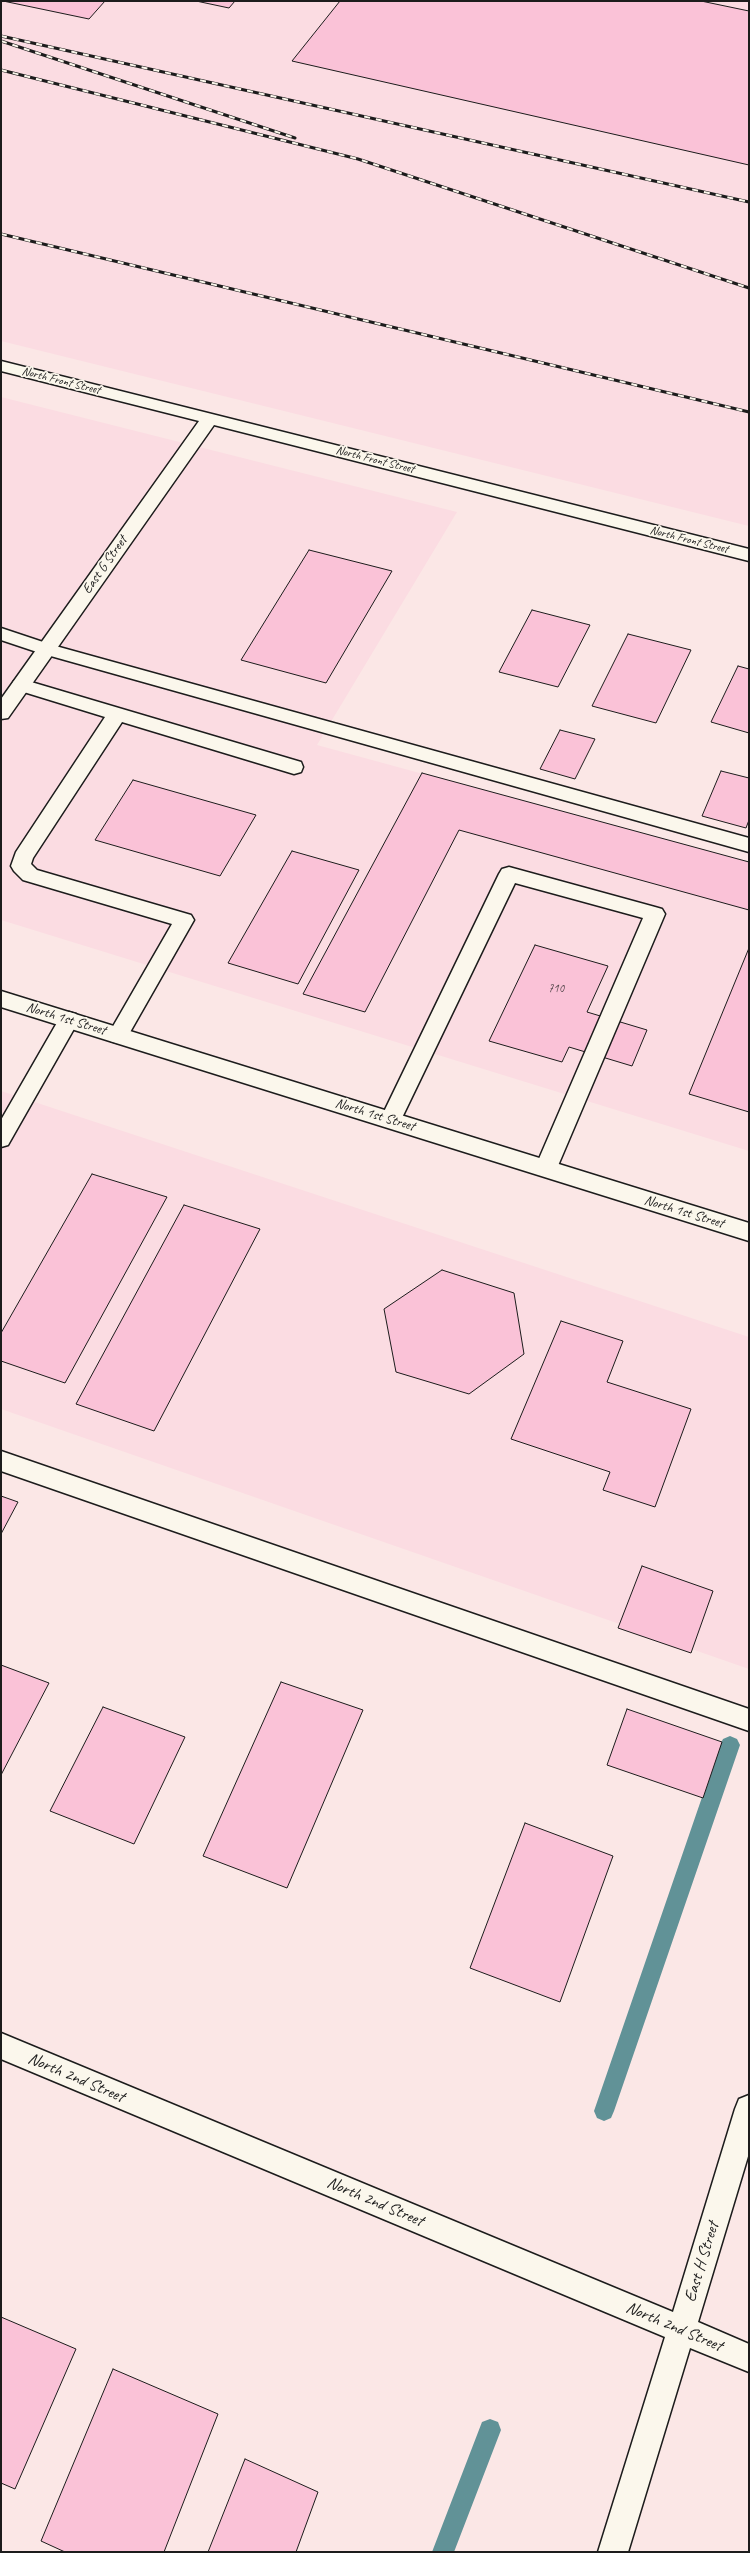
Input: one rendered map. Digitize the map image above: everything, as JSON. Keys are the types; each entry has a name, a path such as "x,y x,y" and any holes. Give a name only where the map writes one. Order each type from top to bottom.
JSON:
{"street":[{"name":"North Front Street","path":"1,366 749,555"},
{"name":"East G Street","path":"1,713 210,418"},
{"path":"1,634 46,649 749,845"},
{"path":"21,685 294,767"},
{"path":"117,714 23,857 21,866 30,875 184,920 118,1035"},
{"path":"391,1120 509,874 655,914 546,1168"},
{"name":"North 1st Street","path":"1,999 749,1232"},
{"path":"1,1139 69,1020"},
{"path":"1,1460 749,1720"},
{"name":"North 2nd Street","path":"1,2046 749,2358"},
{"name":"East H Street","path":"613,2552 749,2109"}],"shaded area":[{"path":"1,1 749,1 749,526 1,341"},
{"path":"1,397 457,512 317,745 749,863 749,1151 1,920"},
{"path":"1,1091 749,1337 749,1669 1,1409"}],"building":[{"path":"3,1 105,1 89,19"},
{"path":"196,1 235,1 229,8"},
{"path":"340,1 701,1 749,11 749,165 292,61"},
{"path":"309,550 392,571 326,683 241,660"},
{"path":"532,610 590,625 558,687 499,672"},
{"path":"628,634 691,650 656,723 592,706"},
{"path":"738,666 749,669 749,733 711,722"},
{"path":"560,730 595,739 575,779 540,769"},
{"path":"721,771 749,778 749,820 746,828 702,816"},
{"path":"422,773 749,862 749,910 459,830 365,1012 303,994"},
{"path":"133,780 256,815 220,876 95,840"},
{"path":"292,851 359,870 298,984 228,963"},
{"path":"535,945 608,966 587,1012 647,1030 632,1066 569,1047 562,1062 489,1041"},
{"path":"749,948 749,1112 689,1094"},
{"path":"92,1174 167,1197 65,1383 1,1361 1,1333"},
{"path":"184,1205 260,1229 154,1431 76,1404"},
{"path":"442,1270 514,1293 524,1354 469,1394 396,1372 384,1309"},
{"path":"561,1321 623,1341 607,1382 691,1409 655,1507 603,1490 610,1472 511,1439"},
{"path":"1,1496 18,1502 1,1534"},
{"path":"642,1566 713,1591 691,1653 618,1628"},
{"path":"1,1665 49,1683 1,1775"},
{"path":"281,1682 363,1710 287,1888 203,1856"},
{"path":"103,1707 185,1737 134,1844 50,1811"},
{"path":"627,1709 722,1742 703,1798 607,1765"},
{"path":"525,1823 613,1856 560,2002 470,1968"},
{"path":"1,2317 76,2349 15,2489 1,2483"},
{"path":"113,2369 218,2414 164,2552 65,2552 41,2541"},
{"path":"245,2459 318,2492 296,2552 208,2552"}],"waterway":[{"path":"604,2111 730,1745"},
{"path":"443,2552 490,2430"}],"railway":[{"path":"1,36 749,202"},
{"path":"1,41 295,138"},
{"path":"1,70 358,159 749,288"},
{"path":"1,234 749,412"}]}
